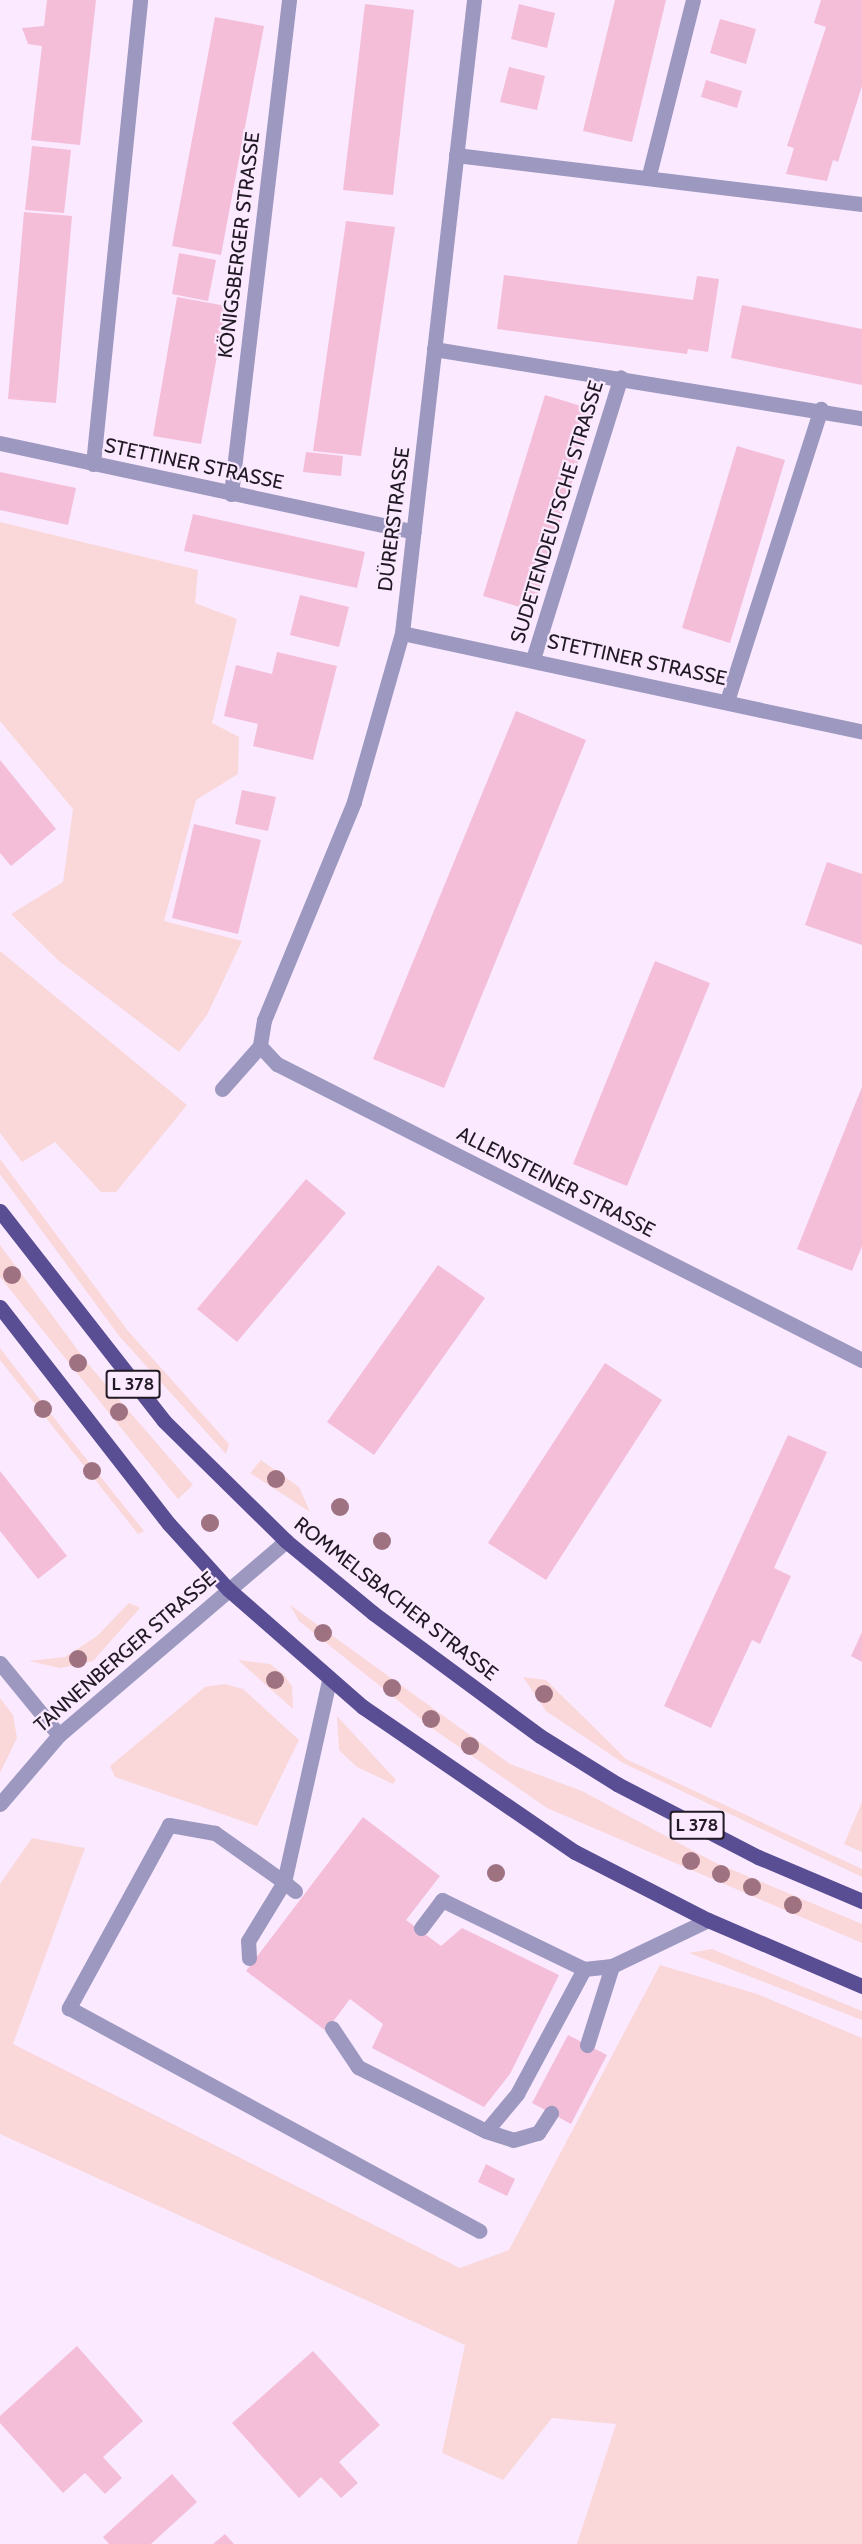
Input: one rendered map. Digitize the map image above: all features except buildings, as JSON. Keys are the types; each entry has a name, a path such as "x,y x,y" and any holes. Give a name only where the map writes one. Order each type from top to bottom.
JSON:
{"main road":[{"name":"ROMMELSBACHER STRASSE","path":"0,1211 164,1421 286,1541 540,1736 617,1784 759,1857 862,1901"},
{"name":"L 378","path":"0,1308 161,1515 228,1589 329,1680 423,1752 542,1831 708,1920 862,1986"}],"street":[{"path":"93,464 140,0"},
{"name":"KÖNIGSBERGER STRASSE","path":"231,494 289,0"},
{"name":"DÜRERSTRASSE","path":"260,1046 264,1020 354,802 402,633 474,0"},
{"path":"649,175 693,0"},
{"path":"456,155 649,175 862,201"},
{"name":"SUDETENDEUTSCHE STRASSE","path":"434,349 621,376 821,409 862,418"},
{"name":"SUDETENDEUTSCHE STRASSE","path":"533,659 621,376"},
{"path":"726,701 821,409"},
{"name":"STETTINER STRASSE","path":"0,443 414,532"},
{"name":"STETTINER STRASSE","path":"402,633 533,659 862,732"},
{"path":"222,1089 260,1046"},
{"name":"ALLENSTEINER STRASSE","path":"260,1046 277,1064 862,1360"},
{"name":"TANNENBERGER STRASSE","path":"0,1804 59,1734 286,1541"},
{"path":"0,1663 59,1734"},
{"path":"249,1958 248,1941 290,1887 329,1680"},
{"path":"290,1887 214,1833 169,1825 69,2008 479,2231"},
{"path":"421,1928 442,1900 584,1969 612,1966 708,1920"},
{"path":"587,2045 612,1966"},
{"path":"486,2131 516,2094 584,1969"},
{"path":"332,2028 358,2067 486,2131 513,2140 538,2133 551,2113"}],"shaded area":[{"path":"0,522 198,570 195,603 237,619 212,723 239,737 238,774 196,800 164,921 242,941 207,1015 179,1052 59,961 11,914 63,882 73,809 0,721"},
{"path":"0,951 187,1105 116,1192 101,1192 55,1142 22,1162 0,1133"},
{"path":"0,1159 128,1331 229,1444 226,1454 120,1337 0,1174"},
{"path":"0,1245 89,1365 193,1485 178,1499 0,1277"},
{"path":"0,1348 144,1531 138,1534 0,1360"},
{"path":"261,1460 299,1487 310,1512 250,1473"},
{"path":"129,1603 140,1608 93,1661 60,1668 29,1661 65,1657 97,1636"},
{"path":"290,1605 510,1764 582,1791 716,1863 862,1924 862,1943 547,1808 436,1731 299,1621"},
{"path":"238,1660 270,1664 284,1675 292,1686 293,1709"},
{"path":"523,1677 546,1680 626,1759 862,1869 862,1877 623,1763 546,1711"},
{"path":"224,1684 243,1689 299,1740 257,1826 115,1777 110,1766 205,1687"},
{"path":"0,1698 13,1715 17,1738 0,1773"},
{"path":"337,1716 396,1780 393,1784 357,1767 339,1750"},
{"path":"862,1802 862,1852 844,1844"},
{"path":"32,1838 85,1848 13,2044 460,2268 509,2250 660,1965 757,1994 862,2038 862,2544 577,2544 616,2424 552,2418 503,2480 442,2453 465,2345 0,2134 0,1884"},
{"path":"712,1949 862,2011 862,2020 689,1953"}]}
